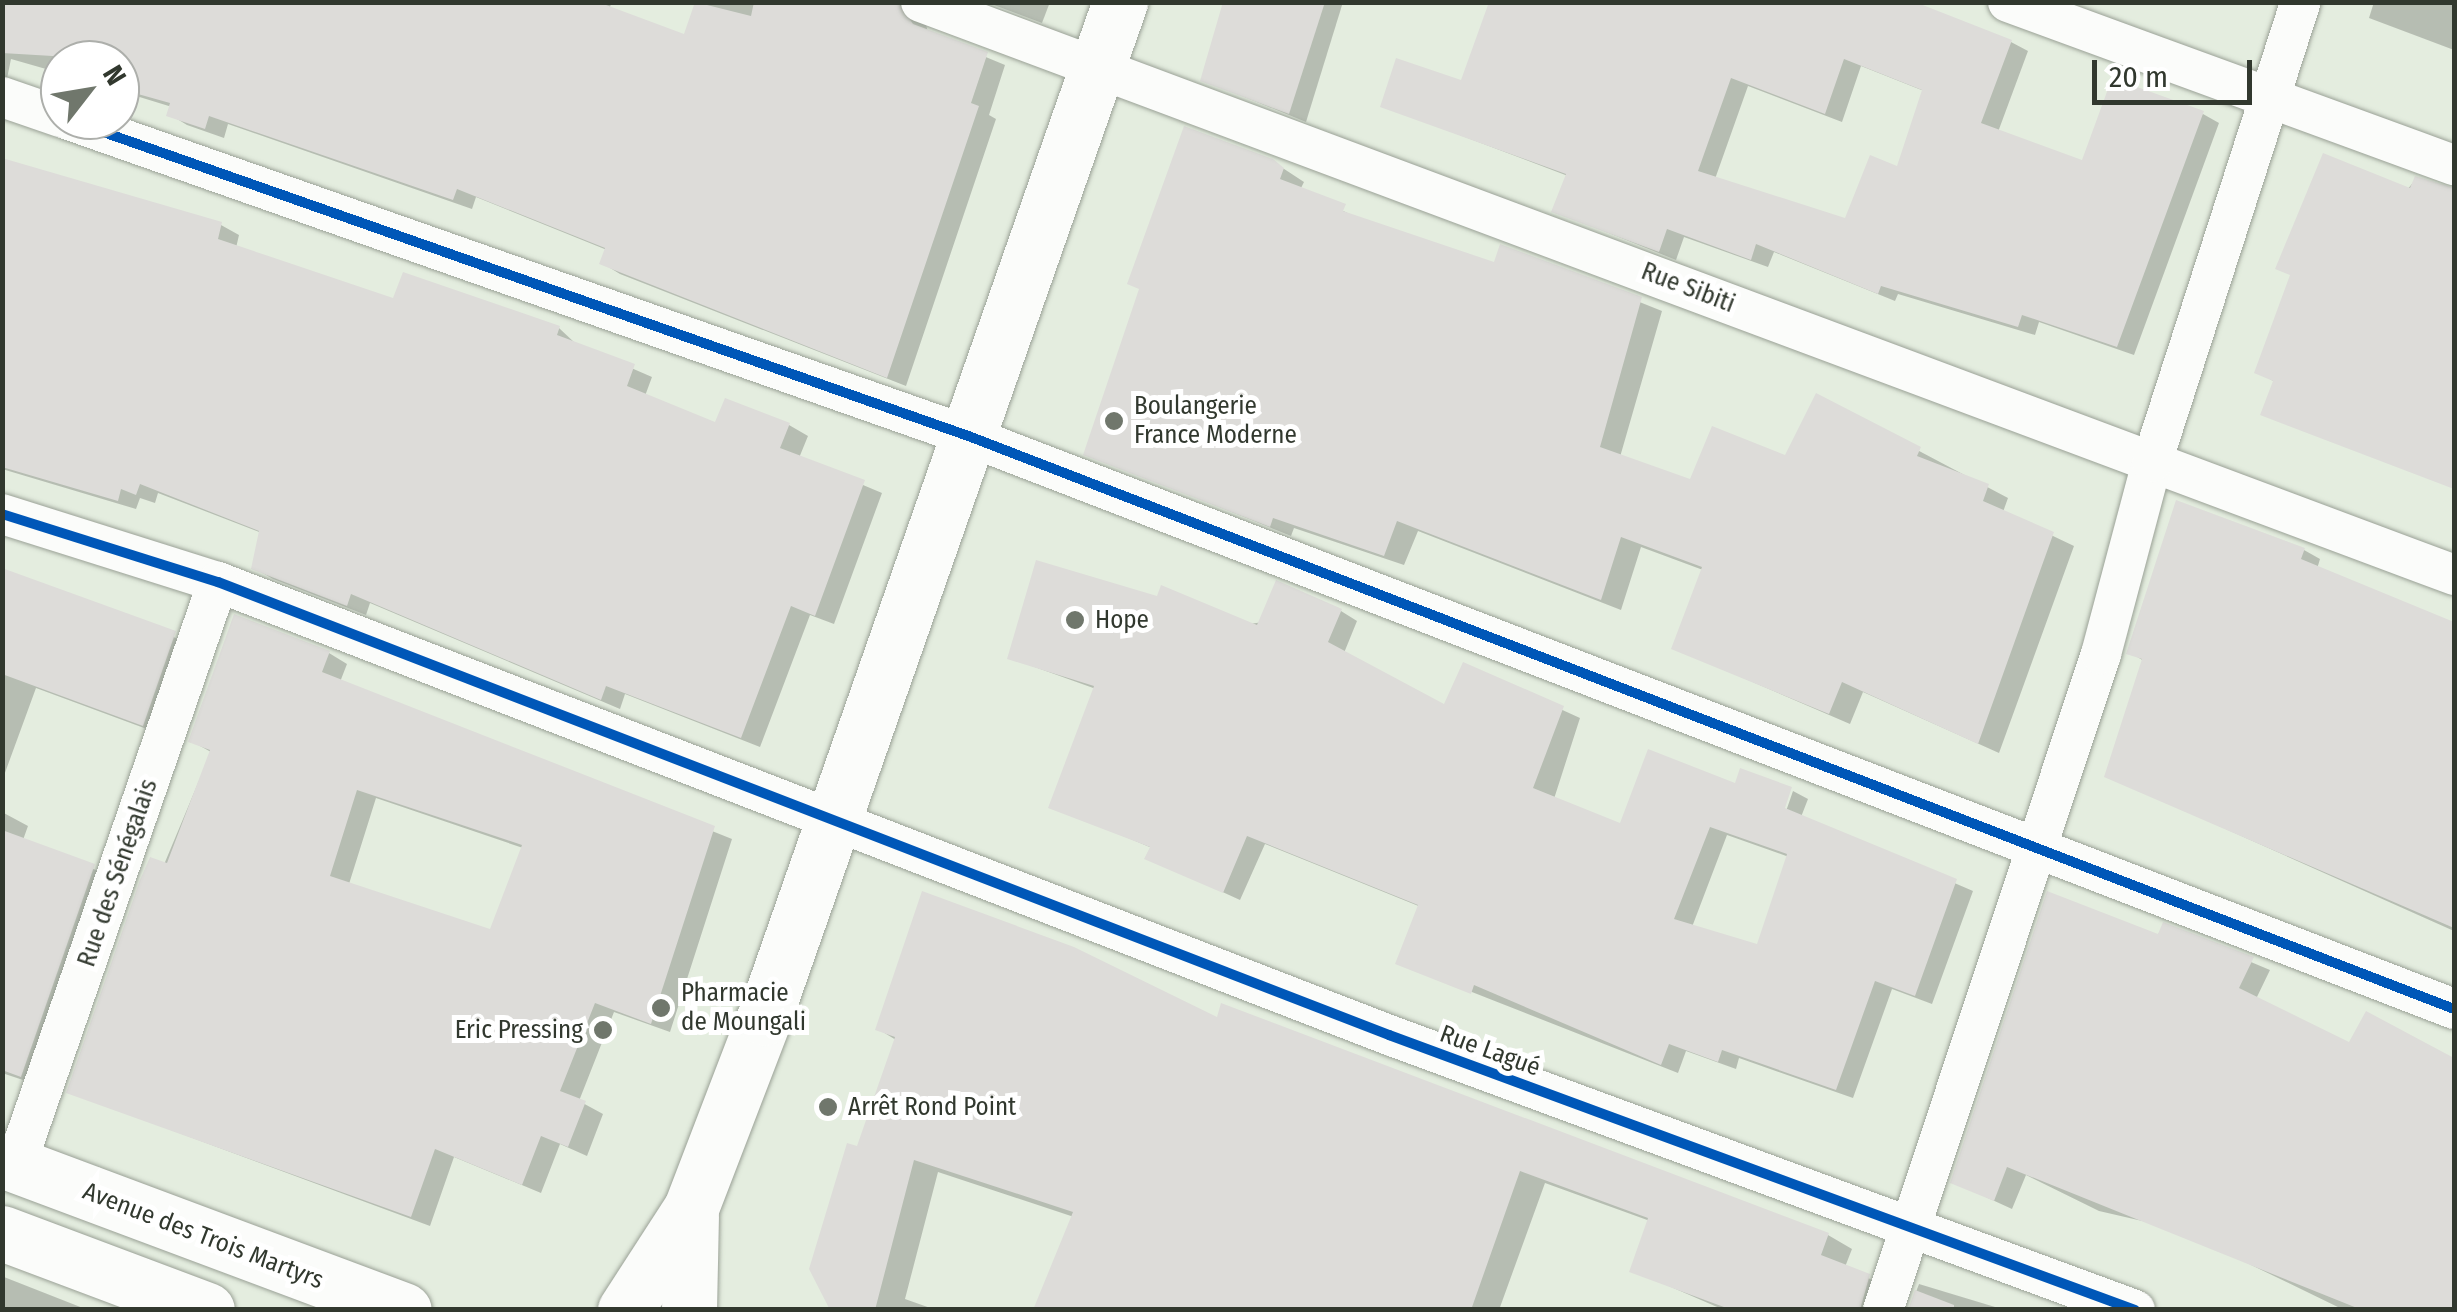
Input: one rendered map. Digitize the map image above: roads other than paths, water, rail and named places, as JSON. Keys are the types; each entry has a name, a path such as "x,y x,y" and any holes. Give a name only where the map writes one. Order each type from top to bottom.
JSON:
{"main road":[{"path":"625,1310 691,1208 971,437 1120,2"},
{"name":"Avenue des Trois Martyrs","path":"9,1162 404,1310"},
{"path":"689,1310 691,1208"},
{"path":"2,1233 207,1310"}],"street":[{"name":"Rue Sibiti","path":"921,2 2454,575"},
{"path":"2008,2 2270,102 2454,165"},
{"path":"1883,1310 2036,853 2152,462 2301,2"},
{"path":"2,97 40,110"},
{"path":"126,140 971,437 2036,853 2454,1009"},
{"name":"Rue Lagué","path":"2,514 218,582 834,821 2135,1310"},
{"name":"Rue des Sénégalais","path":"9,1162 218,582"}],"place":[{"name":"Boulangerie France Moderne","path":"1114,421"},
{"name":"Hope","path":"1075,620"},
{"name":"Pharmacie de Moungali","path":"661,1008"},
{"name":"Eric Pressing","path":"603,1030"},
{"name":"Arrêt Rond Point","path":"828,1107"}]}
